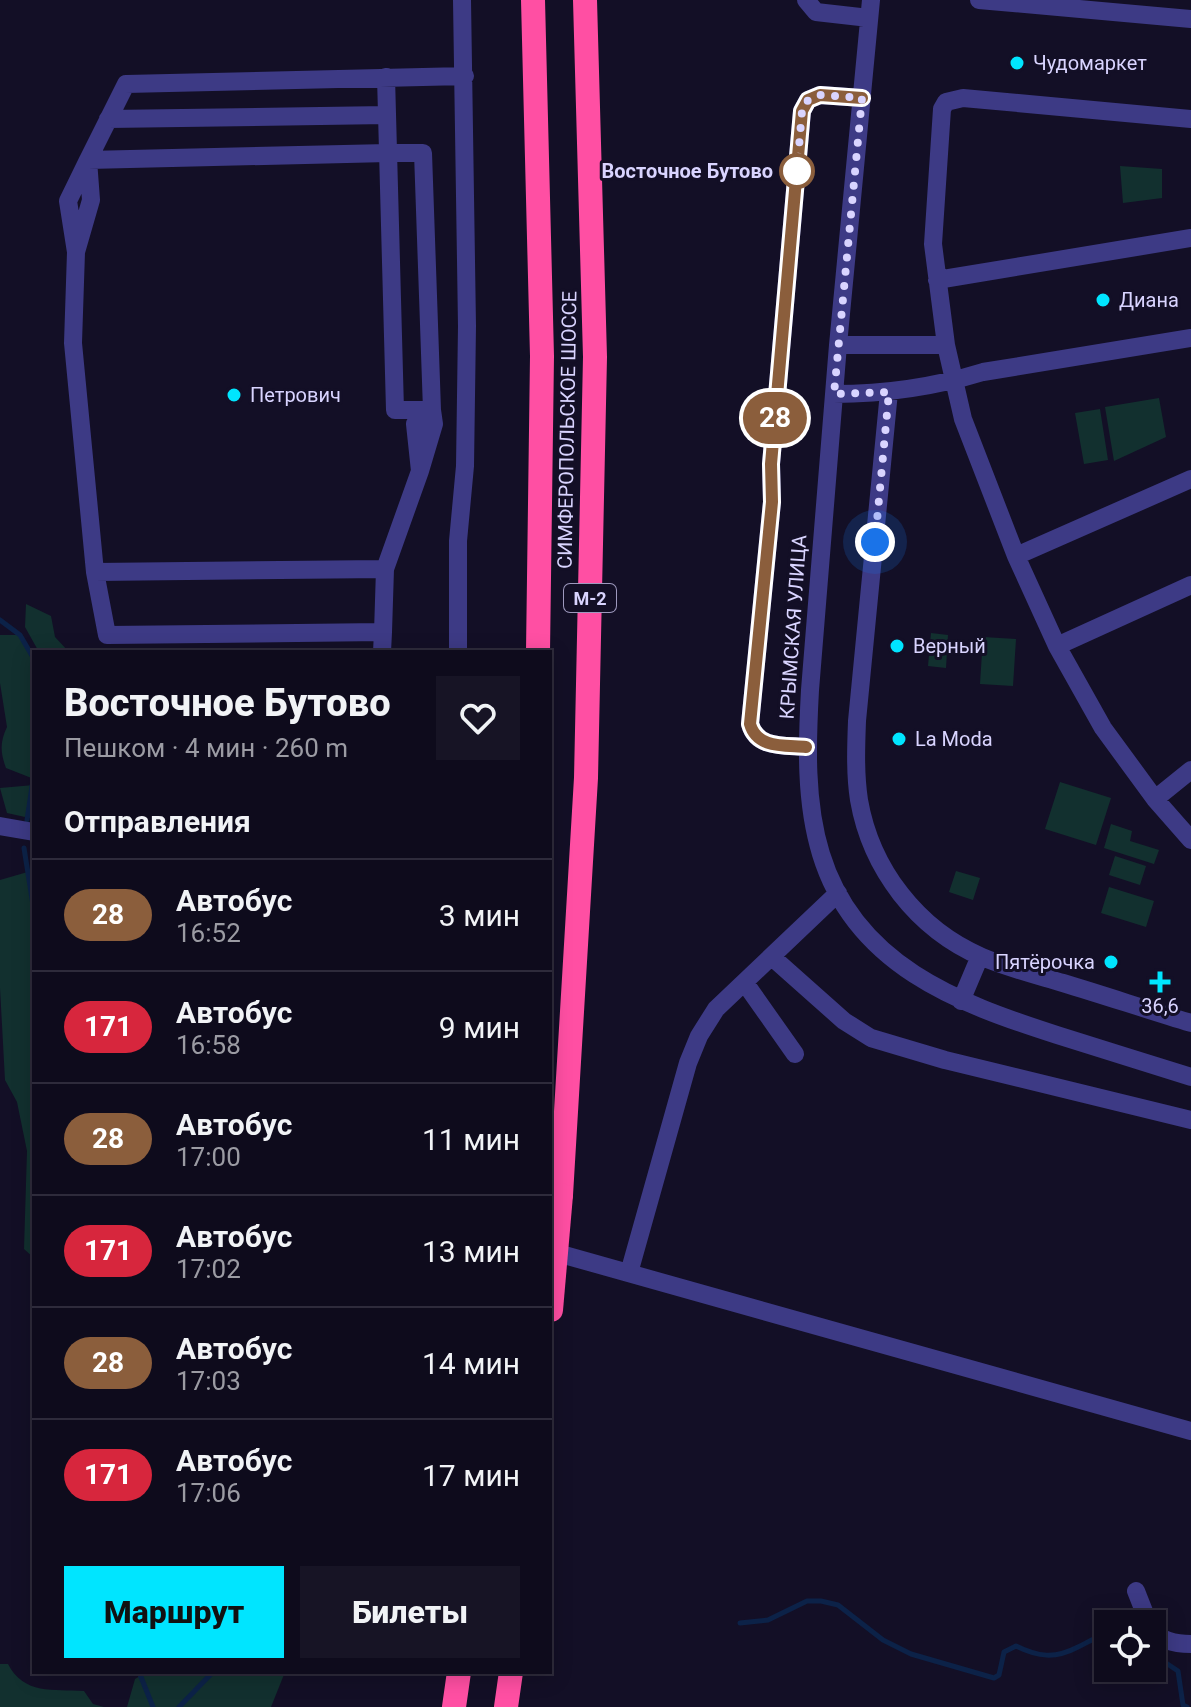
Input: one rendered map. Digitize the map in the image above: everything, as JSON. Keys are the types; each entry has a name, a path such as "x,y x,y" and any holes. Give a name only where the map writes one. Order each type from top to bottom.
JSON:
{"highway":[{"name":"СИМФЕРОПОЛЬСКОЕ ШОССЕ","path":"533,0 542,356 538,650"},
{"name":"СИМФЕРОПОЛЬСКОЕ ШОССЕ","path":"552,1305 586,778 595,357 585,0"},
{"path":"454,1707 459,1674"},
{"path":"506,1707 511,1674"}],"street":[{"path":"458,650 458,541 466,419 462,0"},
{"path":"806,0 816,12 870,9"},
{"path":"979,0 1191,19"},
{"name":"КРЫМСКАЯ УЛИЦА","path":"870,9 838,345 806,747 821,854 838,893 861,927 886,953 911,972 961,1001 1000,1016 1191,1077"},
{"path":"383,632 110,643 95,572 73,343 76,252 68,201 126,84 465,76"},
{"path":"386,77 395,410 432,410"},
{"path":"806,747 762,742 753,735 750,724 772,502 774,433 802,111 808,100 820,95 862,98"},
{"path":"1191,119 953,98 942,109 933,244 946,345 963,419 1016,556 1057,646 1103,728 1155,799 1191,840"},
{"path":"108,119 387,115"},
{"path":"88,160 423,153 432,410"},
{"path":"937,280 1191,238"},
{"path":"834,394 889,392 983,372 1191,338"},
{"path":"838,345 946,345"},
{"path":"889,392 857,721 859,801 876,856 891,882 918,915 947,938 980,956 1191,1023"},
{"path":"382,650 385,569 420,471 415,424 432,410"},
{"path":"1016,556 1191,479"},
{"path":"95,572 385,569"},
{"path":"1057,646 1191,585"},
{"path":"1155,799 1191,770"},
{"path":"0,826 32,832"},
{"path":"629,1273 688,1063 699,1036 716,1009 838,893"},
{"path":"961,1001 980,956"},
{"path":"772,957 844,1021 871,1038 945,1060 1191,1120"},
{"path":"745,983 795,1054"},
{"path":"552,1252 1191,1431"},
{"path":"1136,1591 1143,1610"},
{"path":"1166,1640 1191,1644"}],"green space":[{"path":"1120,166 1162,169 1162,198 1123,203"},
{"path":"1159,398 1166,437 1114,461 1105,407"},
{"path":"1100,409 1108,460 1084,464 1075,413"},
{"path":"26,604 51,616 55,637 67,650 38,650 25,627"},
{"path":"931,633 948,635 946,668 928,666"},
{"path":"0,635 20,635 32,661 32,778 6,768 2,742 7,727 0,683"},
{"path":"983,637 1016,639 1013,686 980,684"},
{"path":"1060,782 1111,798 1096,845 1045,829"},
{"path":"32,785 32,819 7,813 0,788"},
{"path":"1111,824 1132,831 1130,841 1159,850 1154,864 1104,848"},
{"path":"1115,856 1146,866 1140,885 1109,875"},
{"path":"31,871 32,874 32,1256 24,1249 27,1151 17,1102 5,1080 0,988 0,880"},
{"path":"956,871 980,878 973,900 949,892"},
{"path":"1109,887 1154,901 1146,927 1101,913"},
{"path":"0,1664 8,1664 22,1681 31,1686 84,1691 93,1704 104,1707 0,1707"},
{"path":"144,1674 284,1674 271,1707 127,1707 135,1679"}],"waterway":[{"path":"0,620 20,635 32,656"},
{"path":"27,820 32,786"},
{"path":"24,848 32,898"},
{"path":"740,1623 768,1620 807,1601 821,1601 838,1605 883,1640 911,1654 994,1678 999,1675 1004,1652 1016,1646 1039,1654 1054,1655 1094,1639"},
{"path":"1166,1663 1178,1671 1183,1705 1187,1707"},
{"path":"140,1674 153,1707"},
{"path":"179,1707 211,1674"}],"bus line":[{"name":"28","path":"806,747 762,742 753,735 750,724 772,502 771,464 802,111 808,100 820,95 862,98"}],"place":[{"name":"Чудомаркет","path":"1017,63"},
{"name":"Восточное Бутово","path":"797,171"},
{"name":"Диана","path":"1103,300"},
{"name":"Петрович","path":"234,395"},
{"name":"Верный","path":"897,646"},
{"name":"La Moda","path":"899,739"},
{"name":"Пятёрочка","path":"1111,962"},
{"name":"36,6","path":"1160,982"}],"route":[{"path":"797,171 802,111 808,100 820,95 862,98 834,394 889,392 875,542"}]}
